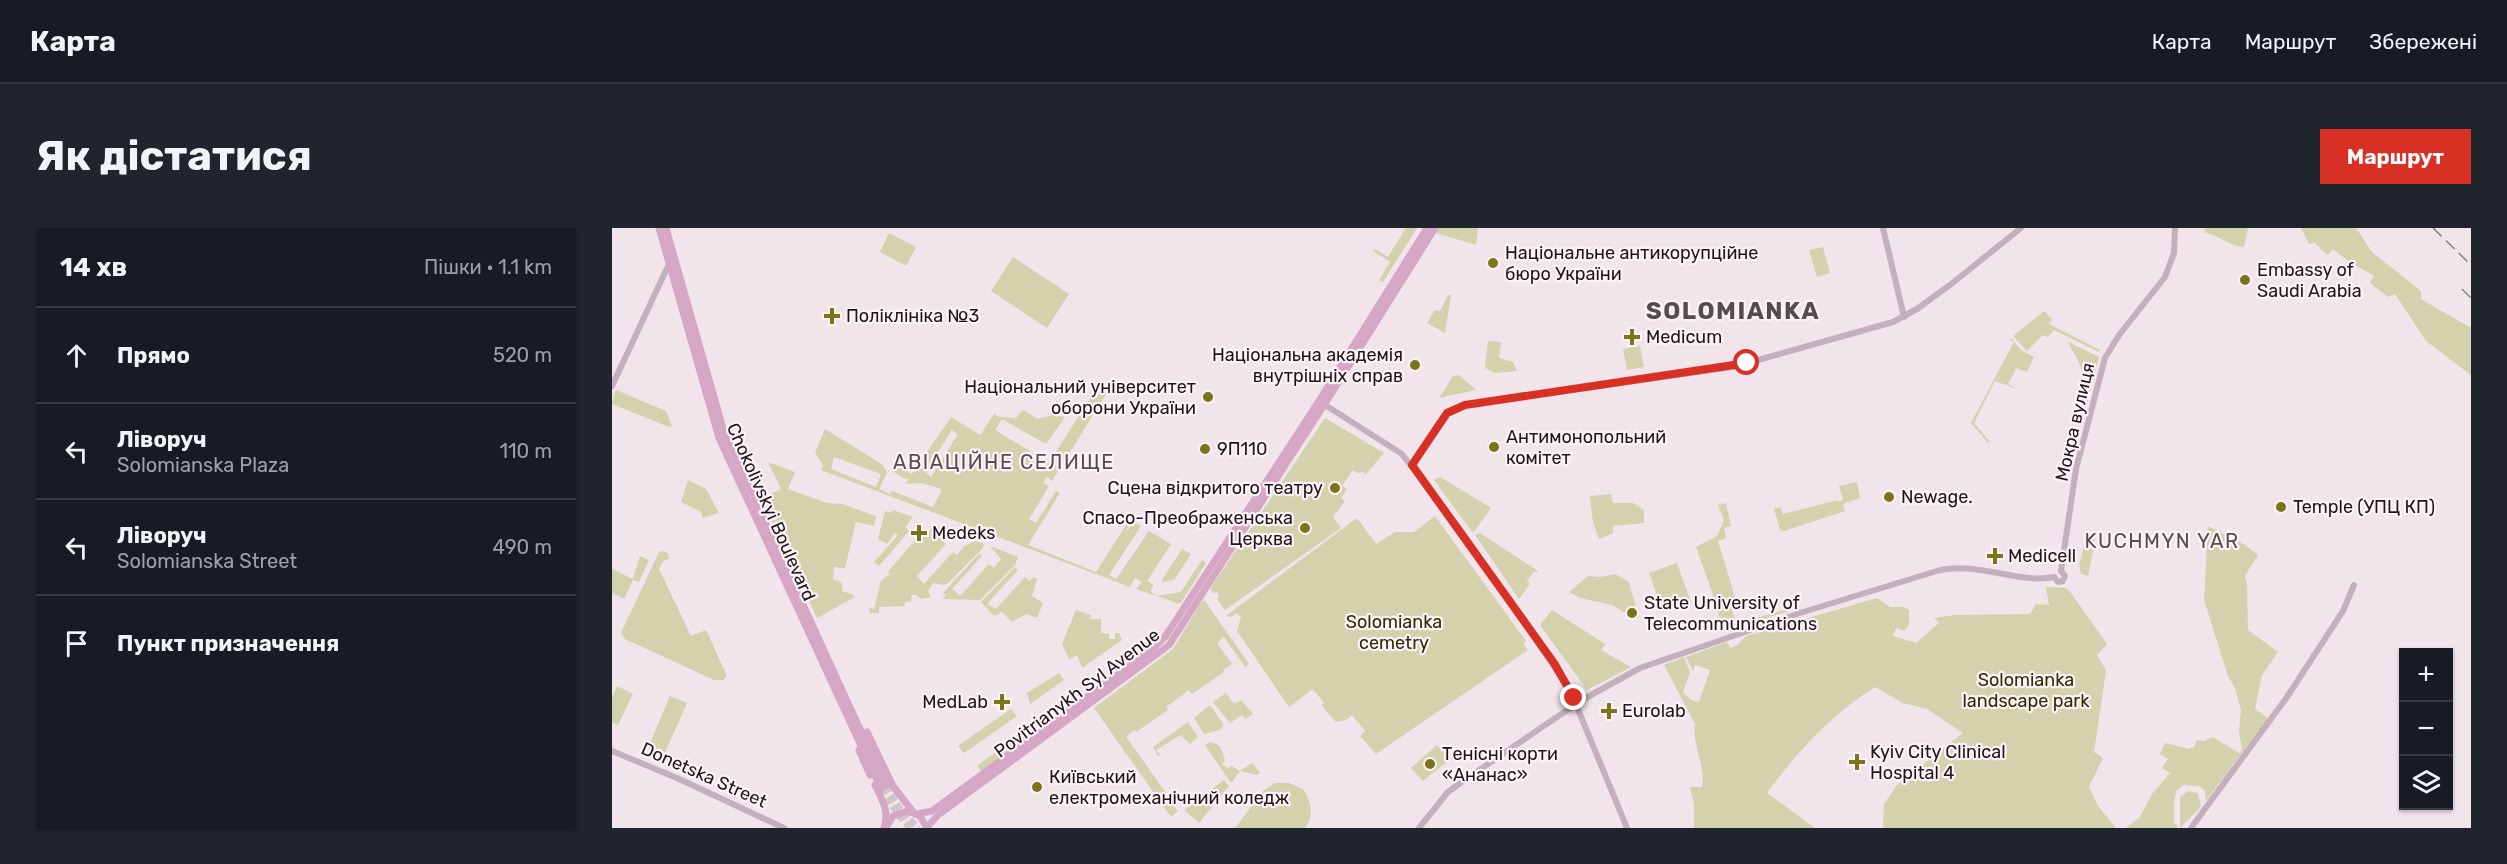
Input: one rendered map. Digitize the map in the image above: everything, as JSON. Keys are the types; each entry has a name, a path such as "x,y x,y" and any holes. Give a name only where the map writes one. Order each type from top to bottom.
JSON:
{"main road":[{"name":"Chokolivskyi Boulevard","path":"659,228 719,438 844,698 868,735 892,786 927,827"},
{"name":"Chokolivskyi Boulevard","path":"666,228 724,432 884,788"},
{"name":"Povitrianykh Syl Avenue","path":"885,828 898,813 932,811 1162,641 1322,403 1427,228"},
{"name":"Povitrianykh Syl Avenue","path":"927,827 938,815 1168,645 1435,228"},
{"name":"Chokolivskyi Boulevard","path":"844,698 863,761 886,808 885,828"}],"street":[{"path":"1883,228 1904,317"},
{"path":"1412,465 1447,413 1465,405 1733,367 1893,322 1950,285 2021,228"},
{"name":"Мокра вулиця","path":"1577,704 1640,668 1921,574 1953,567 2042,579 2054,577 2057,582 2063,581 2065,576 2061,571 2076,470 2105,358 2119,335 2165,277 2174,253 2175,228"},
{"path":"612,386 669,264"},
{"path":"1322,403 1390,445 1412,465 1554,663 1577,704 1627,828"},
{"path":"2191,828 2290,693 2343,611 2354,585"},
{"path":"1419,828 1448,792 1577,704"},
{"name":"Donetska Street","path":"612,751 680,779 784,828"}],"green space":[{"path":"1406,228 1417,228 1383,282 1379,280 1390,262 1373,251 1375,249 1388,257"},
{"path":"1437,228 1478,228 1476,245 1436,233"},
{"path":"2206,228 2248,228 2244,247 2233,245 2204,232"},
{"path":"2301,228 2356,228 2372,252 2421,291 2421,299 2471,328 2471,375 2426,341 2395,294 2388,297 2370,283 2374,276 2333,249 2327,255 2315,243 2309,244"},
{"path":"889,233 916,247 906,266 880,252"},
{"path":"1823,247 1830,273 1817,277 1809,250"},
{"path":"1013,257 1069,294 1047,328 991,291"},
{"path":"1448,295 1451,295 1445,333 1427,323 1435,310 1440,311"},
{"path":"2044,311 2052,319 2049,324 2100,350 2099,352 2054,330 2048,337 2043,335 2027,351 2013,336"},
{"path":"2011,338 2021,350 2034,357 2027,372 2013,367 2016,369 2008,384 2017,389 1995,381 1974,423 1989,441 1988,443 1971,423 2014,342 2010,340"},
{"path":"1488,341 1501,342 1499,358 1513,362 1517,371 1495,373 1485,368"},
{"path":"2068,342 2099,357 2083,419 2073,416 2083,389 2084,377"},
{"path":"1640,346 1644,367 1627,370 1623,349"},
{"path":"1459,375 1476,390 1439,398 1453,376"},
{"path":"1098,386 1108,391 1052,481 1047,477 1043,483 1049,486 1029,519 1036,523 1056,491 1060,493 1028,545 1096,572 1132,516 1137,521 1131,522 1124,534 1134,522 1141,526 1109,575 1116,579 1149,531 1171,544 1147,581 1154,585 1150,591 1157,596 1181,592 1202,560 1206,563 1180,604 1136,589 1142,582 1135,578 1130,587 821,470 823,465 815,453 825,429 883,465 887,472 879,489 890,494 892,491 933,507 942,489 921,483 905,484 909,479 892,471 897,465 912,474 951,417 980,435 994,414 999,417 1016,418 1023,410 1038,419 1053,415 1065,417 1046,444 1002,419 995,430 1049,463","holes":["952,430 958,434 931,477 925,472","834,457 881,474 876,487 831,469"]},
{"path":"616,390 666,411 672,426 669,427 612,404"},
{"path":"1325,418 1384,453 1366,474 1361,471 1359,474 1353,470 1342,486 1347,489 1341,498 1345,501 1333,517 1341,528 1225,610 1217,599 1219,595 1217,592 1213,593 1210,589"},
{"path":"768,462 795,472 788,489 827,503 842,504 876,516 874,526 856,522 845,568 834,567 833,579 842,583 842,591 854,595 854,598 817,618 761,498 781,489"},
{"path":"1440,477 1491,508 1473,533 1434,480"},
{"path":"688,480 706,489 719,513 703,518 701,512 681,502"},
{"path":"1857,482 1860,498 1843,504 1845,511 1784,531 1780,530 1774,509 1780,507 1783,514 1838,500 1839,502 1843,499 1839,486"},
{"path":"1611,494 1613,503 1633,503 1644,510 1644,523 1613,526 1613,533 1599,539 1593,522 1590,496"},
{"path":"1726,503 1731,526 1724,528 1726,538 1718,541 1735,597 1729,599 1736,624 1791,608 1792,610 1724,632 1696,547 1717,536 1724,520 1718,505"},
{"path":"893,510 913,517 905,527 909,531 879,566 874,562 898,535 895,533 887,544 878,539 885,511 892,513"},
{"name":"Solomianka cemetry","path":"1435,516 1526,641 1523,644 1528,650 1376,754 1360,736 1365,731 1352,715 1346,720 1336,722 1321,705 1324,703 1313,689 1289,707 1237,631 1241,617 1237,613 1231,617 1226,616 1357,518 1376,544 1395,532 1414,532"},
{"path":"934,525 950,531 942,540 946,544 917,576 924,584 953,552 957,555 964,546 975,541 984,544 983,548 947,584 933,583 928,591 931,597 921,599 917,595 912,595 911,601 905,602 905,606 879,607 879,613 870,613 869,608 874,609 881,581 889,574 893,578 888,572 917,538 920,541"},
{"path":"2208,526 2245,545 2258,555 2245,576 2248,630 2278,652 2262,675 2255,709 2268,718 2206,801 2205,791 2199,786 2184,785 2177,790 2174,801 2174,824 2177,828 2126,828 2140,817 2152,794 2170,773 2162,768 2168,759 2160,754 2165,743 2189,749 2194,747 2197,740 2204,741 2213,737 2239,753 2242,750 2239,731 2241,710 2204,600"},
{"path":"1480,533 1538,571 1537,573 1534,571 1527,581 1530,584 1519,599 1475,535"},
{"path":"2086,538 2095,540 2088,576 2081,574 2079,565"},
{"path":"990,546 1018,557 1015,565 980,600 943,599 946,595 943,593 979,554 982,556 952,589 960,596 989,564 994,568 1001,559"},
{"path":"1182,549 1191,554 1174,580 1162,582 1162,580"},
{"path":"662,551 670,558 662,562 659,569 691,636 706,630 727,676 723,680 714,680 625,639 621,633 659,552"},
{"path":"640,556 649,560 639,582 633,580 624,599 612,593 612,569 633,579"},
{"path":"1677,563 1691,602 1663,612 1649,573"},
{"path":"1015,567 1018,570 987,604 996,609 1025,577 1029,581 1034,577 1037,579 1032,596 1043,603 1037,618 1026,614 1012,622 1002,612 994,616 981,602"},
{"path":"1615,574 1629,582 1639,618 1635,619 1612,605 1580,598 1569,592 1588,576 1600,577"},
{"name":"Solomianka landscape park","path":"2046,587 2066,588 2107,644 2097,655 2106,671 2094,752 2103,758 2089,787 2098,806 2116,828 1883,828 1884,804 1897,785 1963,733 1927,709 1903,703 1875,687 1844,709 1816,735 1767,793 1815,828 1694,828 1694,804 1690,787 1702,787 1703,779 1695,740 1695,724 1664,665 1684,657 1690,672 1683,692 1691,700 1699,702 1710,670 1695,665 1693,671 1686,657 1727,642 1730,648 1746,636 1877,598 1890,607 1904,607 1909,610 1909,624 1905,631 1896,628 1893,636 1916,643 1939,623 1934,618 1955,615 2030,614 2036,604 2049,605"},
{"path":"1202,601 1205,601 1249,664 1245,667 1224,637 1217,643 1232,664 1192,694 1189,690 1166,707 1168,710 1126,737 1167,794 1165,796 1178,811 1171,817 1094,708 1173,649"},
{"path":"1076,610 1091,615 1089,619 1101,619 1101,633 1109,634 1109,639 1115,639 1115,633 1119,633 1122,640 1082,668 1077,655 1069,659 1062,644"},
{"path":"1552,610 1605,644 1601,650 1631,667 1587,690 1540,625"},
{"path":"1059,673 1064,680 1030,704 1027,693"},
{"path":"617,686 633,694 618,725 612,722 612,698"},
{"path":"1226,693 1234,704 1241,700 1253,714 1245,719 1242,715 1230,723 1213,702"},
{"path":"670,696 687,703 664,755 648,748"},
{"path":"1210,705 1224,725 1220,730 1204,734 1194,718"},
{"path":"1011,709 1017,716 964,753 958,746"},
{"path":"1188,722 1198,737 1190,744 1181,735 1156,750 1160,755 1158,756 1153,747"},
{"path":"1028,728 1032,734 981,771 977,766"},
{"path":"1210,742 1220,746 1225,760 1222,764 1228,769 1232,766 1240,771 1231,783 1205,745"},
{"name":"Тенісні корти «Ананас»","path":"1437,745 1449,760 1423,781 1411,768"},
{"path":"1252,763 1260,773 1257,775 1240,771"},
{"path":"1224,780 1229,786 1199,823 1184,810"},
{"path":"1275,783 1289,783 1303,789 1311,808 1310,818 1305,828 1235,828 1264,790"},
{"path":"2188,791 2198,793 2201,807 2180,828 2180,797"}],"tunnel":[{"path":"886,786 901,811 918,828"},
{"path":"881,789 910,828"}],"railway":[{"path":"2433,228 2471,265"},
{"path":"2462,289 2471,298"}],"place":[{"name":"Національне антикорупційне бюро України","path":"1493,263"},
{"name":"Embassy of Saudi Arabia","path":"2245,280"},
{"name":"Поліклініка №3","path":"832,316"},
{"name":"Medicum","path":"1632,337"},
{"name":"Національна академія внутрішніх справ","path":"1415,365"},
{"name":"Національний університет оборони України","path":"1208,397"},
{"name":"Антимонопольний комітет","path":"1494,447"},
{"name":"9П110","path":"1205,449"},
{"name":"Сцена відкритого театру","path":"1335,488"},
{"name":"Newage.","path":"1889,497"},
{"name":"Temple (УПЦ КП)","path":"2281,507"},
{"name":"Спасо-Преображенська Церква","path":"1305,528"},
{"name":"Medeks","path":"919,533"},
{"name":"Medicell","path":"1995,556"},
{"name":"State University of Telecommunications","path":"1632,613"},
{"name":"MedLab","path":"1002,702"},
{"name":"Eurolab","path":"1609,711"},
{"name":"Kyiv City Clinical Hospital 4","path":"1857,762"},
{"name":"Тенісні корти «Ананас»","path":"1430,764"},
{"name":"Київський електромеханічний коледж","path":"1037,787"}],"district":[{"name":"SOLOMIANKA","path":"1733,311"},
{"name":"АВІАЦІЙНЕ СЕЛИЩЕ","path":"1004,462"},
{"name":"KUCHMYN YAR","path":"2162,541"}],"route":[{"path":"1574,698 1554,663 1412,465 1447,413 1465,405 1733,367 1747,363"}]}
